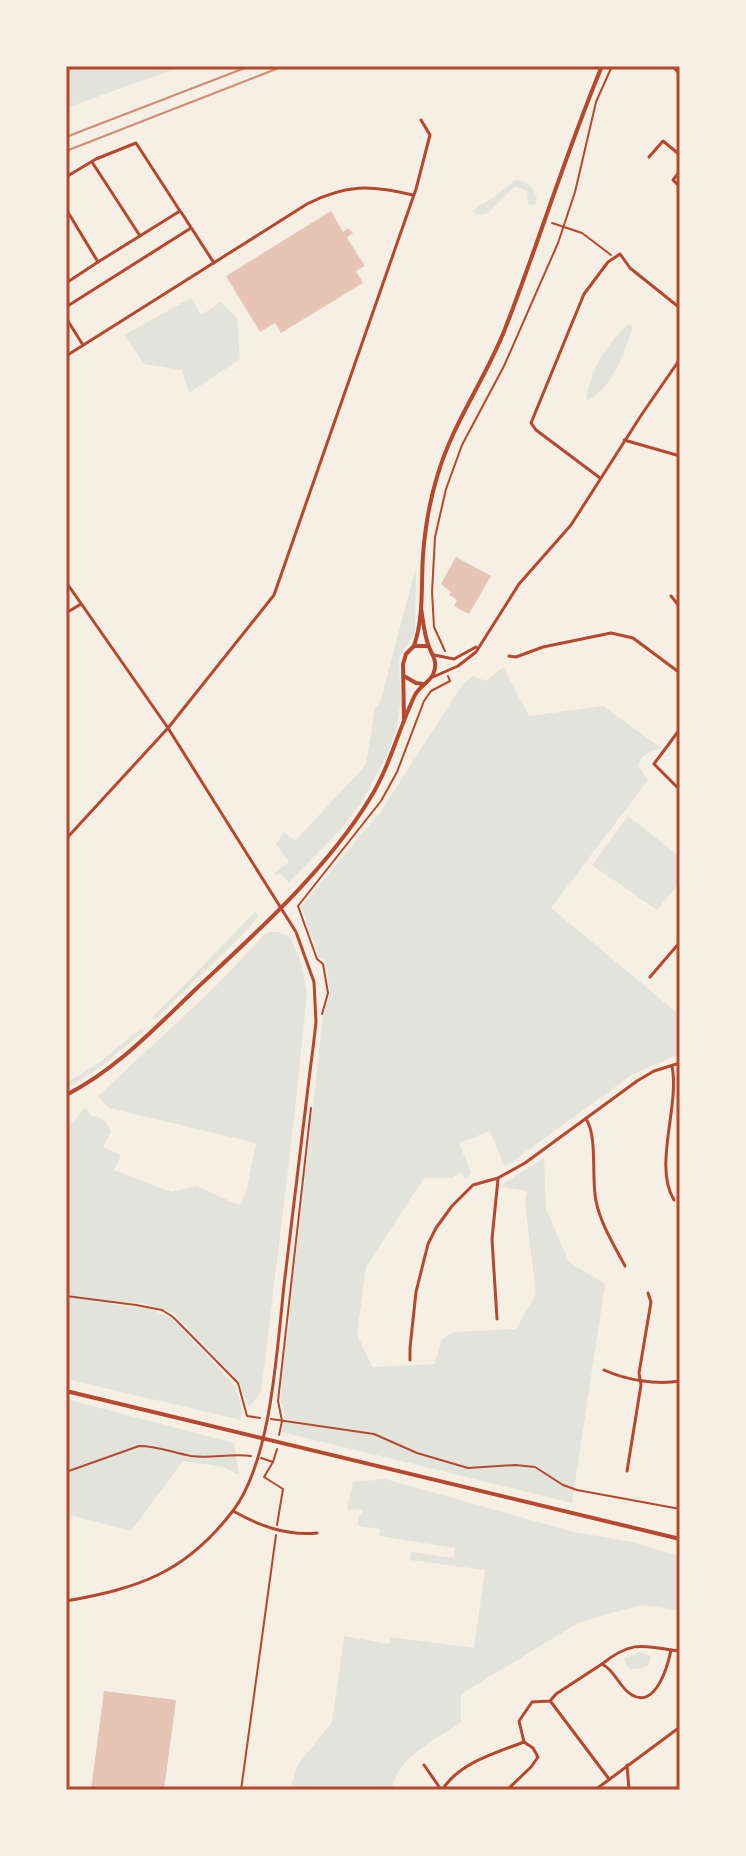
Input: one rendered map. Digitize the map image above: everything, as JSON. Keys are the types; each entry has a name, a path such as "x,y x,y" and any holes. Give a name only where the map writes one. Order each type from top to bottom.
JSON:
{"street":[{"path":"403,727 404,659 414,646 421,608 423,552 437,476 455,427 504,332 572,139 602,66"},
{"path":"672,66 680,74"},
{"path":"66,839 168,728 274,595 413,195 430,135 421,120"},
{"path":"649,157 663,141 680,155"},
{"path":"66,177 136,143 214,263"},
{"path":"92,162 140,236"},
{"path":"680,171 673,180 680,187"},
{"path":"66,186 66,198"},
{"path":"66,356 328,193 357,187 378,187 413,195"},
{"path":"66,209 98,262"},
{"path":"66,283 180,211"},
{"path":"66,307 191,228"},
{"path":"601,478 536,430 531,423 584,294 608,262 620,254 630,268 680,308"},
{"path":"66,318 83,345"},
{"path":"66,1095 88,1084 129,1053 247,942 333,849 360,814 389,763 416,692 433,677 470,658 519,584 571,525 680,359"},
{"path":"624,440 680,456"},
{"path":"66,582 168,728 281,906 311,967 316,997 316,1022 266,1419 258,1457 246,1490 233,1511 194,1553 162,1574 134,1587 66,1601"},
{"path":"671,596 680,607"},
{"path":"66,613 81,604"},
{"path":"421,608 428,646 434,655 433,677"},
{"path":"509,656 516,657 543,647 611,633 633,638 680,673"},
{"path":"434,655 444,658 462,656 479,645"},
{"path":"414,646 428,646"},
{"path":"404,676 423,684"},
{"path":"680,729 654,764 680,790"},
{"path":"650,977 680,942"},
{"path":"410,1360 416,1292 428,1244 452,1206 473,1185 498,1178 525,1163 637,1081 680,1063"},
{"path":"672,1065 676,1084 667,1157 669,1191 674,1200"},
{"path":"586,1119 592,1127 597,1203 606,1230 625,1266"},
{"path":"497,1319 492,1239 498,1178"},
{"path":"627,1471 651,1302 648,1293"},
{"path":"604,1370 662,1383 680,1381"},
{"path":"66,1391 680,1539"},
{"path":"233,1511 277,1530 317,1533"},
{"path":"507,1790 538,1757 533,1748 524,1742 519,1721 532,1702 550,1701 622,1649 635,1645 680,1651"},
{"path":"602,1664 609,1667 630,1695 645,1696 658,1688 665,1677 671,1650"},
{"path":"550,1701 609,1779"},
{"path":"595,1790 680,1727"},
{"path":"424,1765 442,1790 469,1765 524,1742"},
{"path":"627,1765 629,1790"}],"path":[{"path":"444,658 446,648 434,627 432,592 435,537 446,489 462,445 504,366 564,227 596,102 612,66"},
{"path":"552,223 582,233 610,255 620,254"},
{"path":"66,1296 162,1310 185,1327 238,1383 247,1416 374,1434 417,1453 468,1468 535,1467 577,1490 680,1509"},
{"path":"66,1472 139,1446 192,1456 239,1454 273,1462 264,1477 283,1489 241,1790"}],"shaded area":[{"path":"66,66 183,66 66,108"},
{"path":"515,180 531,187 537,197 535,205 528,204 527,191 515,186 488,213 477,215 472,211 494,197"},
{"path":"191,298 201,315 221,302 237,318 240,359 189,393 182,370 144,364 124,335"},
{"path":"629,324 633,327 616,369 603,388 586,401 600,359"},
{"path":"416,567 415,634 399,661 401,700 388,753 361,803 343,827 289,882 282,875 273,874 289,862 276,844 284,832 295,841 366,765 375,707 380,703"},
{"path":"503,667 529,716 603,706 661,748 641,758 638,766 648,780 551,908 676,1012 680,1008 680,1054 633,1074 505,1167 490,1131 459,1143 471,1172 466,1179 461,1172 452,1178 424,1178 366,1267 357,1334 372,1367 435,1364 441,1340 454,1332 516,1329 536,1294 525,1203 527,1191 502,1187 544,1158 546,1209 569,1262 605,1284 572,1503 282,1432 285,1415 280,1398 324,1007 330,992 325,960 319,957 301,907 381,811 462,685 473,676 486,681"},
{"path":"628,816 680,857 678,884 657,910 592,865"},
{"path":"255,912 258,917 245,932 155,1020 152,1018"},
{"path":"267,932 279,932 290,937 301,963 307,993 261,1392 248,1406 238,1381 174,1313 146,1304 116,1301 110,1304 150,1309 173,1319 235,1386 242,1407 241,1420 66,1379 66,1131 85,1107 91,1116 103,1120 111,1131 103,1147 121,1155 114,1170 171,1192 196,1186 239,1205 246,1192 256,1143 109,1108 98,1096 214,988"},
{"path":"141,1028 144,1031 102,1066 66,1089 66,1083 100,1062"},
{"path":"66,1399 234,1443 239,1475 223,1467 183,1461 131,1531 66,1514"},
{"path":"385,1479 574,1532 632,1542 680,1556 680,1610 640,1605 580,1622 461,1694 461,1722 409,1759 401,1768 392,1790 290,1790 297,1766 332,1722 344,1636 389,1644 391,1637 474,1648 485,1570 410,1560 411,1552 454,1558 455,1548 379,1536 380,1529 358,1526 363,1510 347,1509 353,1482"},
{"path":"639,1652 651,1656 649,1665 629,1669 624,1659"}],"building":[{"path":"331,211 343,232 348,228 353,233 347,238 365,266 356,271 363,283 281,333 275,323 260,332 226,276"},
{"path":"456,557 491,576 469,614 454,606 457,600 441,584"},
{"path":"104,1691 176,1700 164,1790 91,1790"}],"railway":[{"path":"66,137 250,66"},
{"path":"66,151 284,66"}]}
